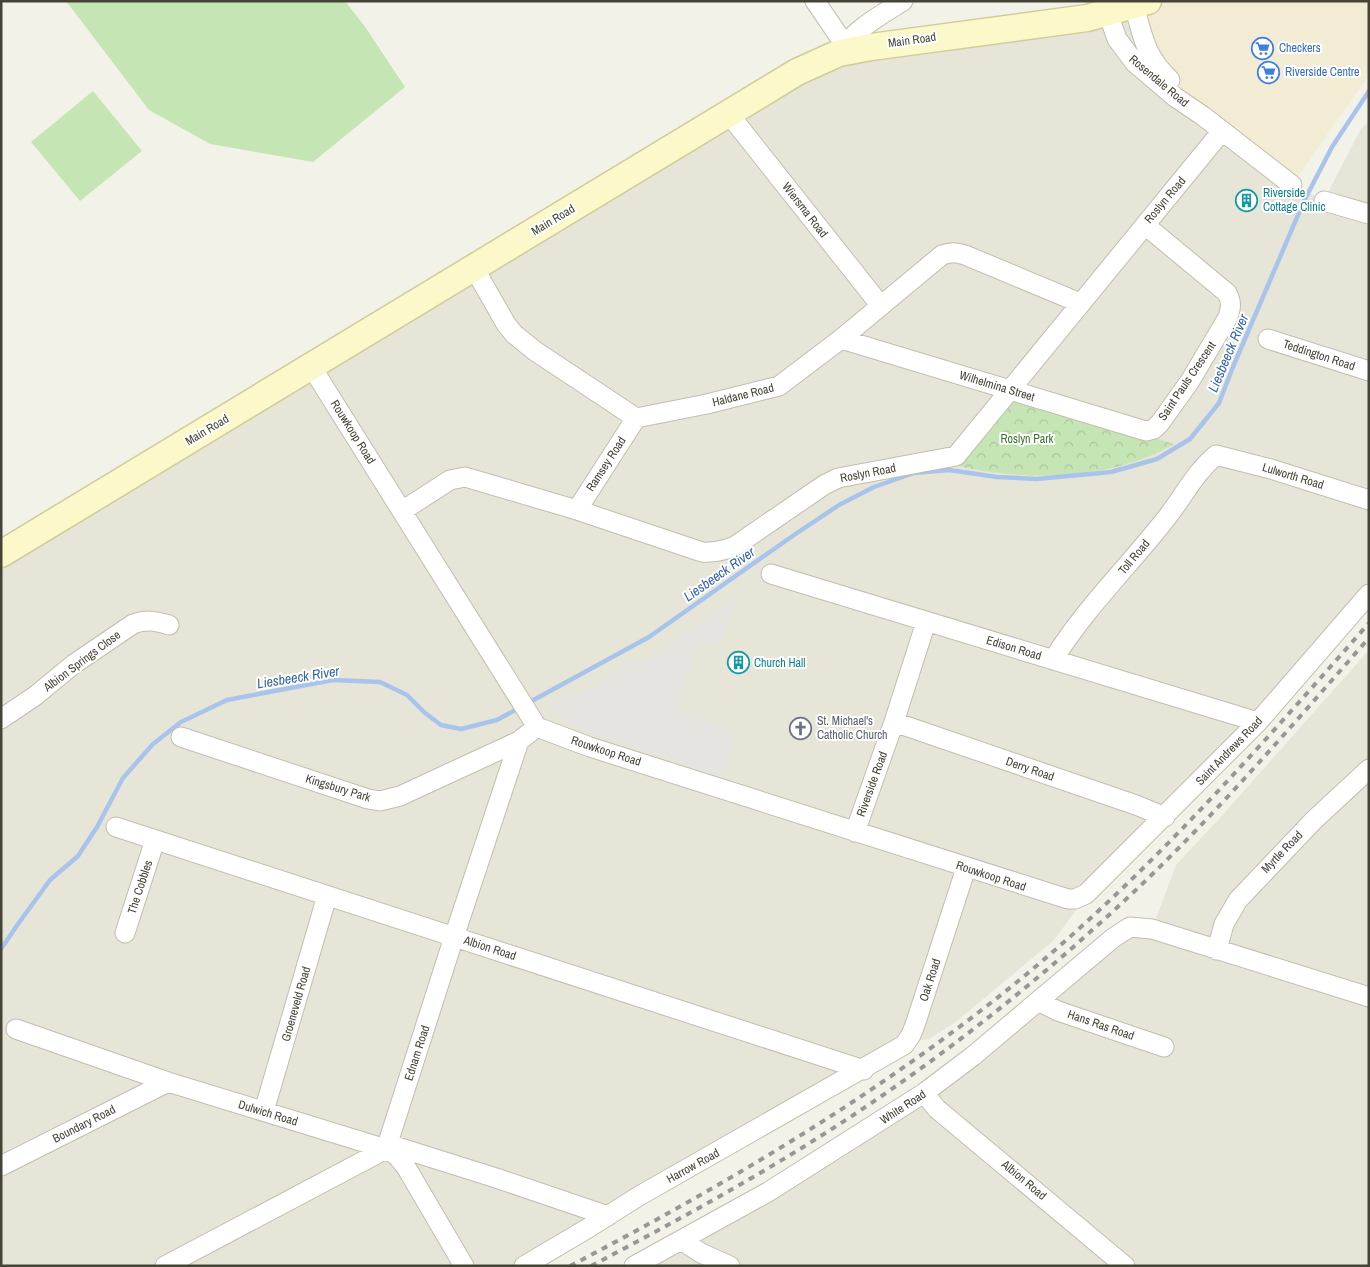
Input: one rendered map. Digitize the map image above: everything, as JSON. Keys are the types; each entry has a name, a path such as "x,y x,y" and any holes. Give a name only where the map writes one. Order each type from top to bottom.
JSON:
{"main road":[{"name":"Main Road","path":"1,554 728,113 797,72 842,49 1046,24 1108,13 1141,4"}],"street":[{"path":"816,1 842,49 862,28 903,1"},
{"name":"Rosendale Road","path":"1141,4 1145,47 1158,68 1203,116"},
{"name":"Rosendale Road","path":"1108,13 1117,39 1129,57 1175,97 1203,116 1292,185"},
{"name":"Wiersma Road","path":"728,113 881,306"},
{"name":"Roslyn Road","path":"402,511 450,480 465,477 577,510 702,552 713,553 735,546 824,485 838,478 956,456 1222,132"},
{"path":"1324,201 1369,214"},
{"name":"Saint Pauls Crescent","path":"1145,225 1226,293 1231,300 1228,317 1190,381 1154,429"},
{"name":"Haldane Road","path":"636,418 770,390 788,380 841,339 942,255 955,252 1080,303"},
{"path":"474,268 506,324 518,338 636,418"},
{"name":"Wilhelmina Street","path":"841,339 1146,431 1154,429"},
{"name":"Teddington Road","path":"1268,339 1369,371"},
{"name":"Rouwkoop Road","path":"311,366 534,721 590,747 1059,897 1068,899 1080,897"},
{"name":"Ramsey Road","path":"577,510 636,418"},
{"name":"Lulworth Road","path":"1216,455 1271,469 1369,500"},
{"name":"Toll Road","path":"1053,660 1071,634 1168,516 1201,470 1216,455"},
{"name":"Edison Road","path":"771,574 1258,722"},
{"name":"Saint Andrews Road","path":"1080,897 1086,894 1165,817 1258,722 1369,594"},
{"name":"Albion Springs Close","path":"1,719 35,696 74,664 133,624 142,620 151,620 168,625"},
{"name":"Riverside Road","path":"855,832 894,722 926,622"},
{"path":"519,741 534,721"},
{"name":"Derry Road","path":"894,722 1136,805 1165,817"},
{"name":"Kingsbury Park","path":"181,737 368,799 380,801 400,796 519,741"},
{"name":"Ednam Road","path":"387,1146 519,741"},
{"name":"Myrtle Road","path":"1217,950 1224,924 1238,900 1314,820 1369,769"},
{"name":"Albion Road","path":"116,827 864,1070"},
{"name":"The Cobbles","path":"125,933 155,840"},
{"name":"Oak Road","path":"864,1070 901,1048 912,1035 966,868"},
{"name":"Groeneveld Road","path":"264,1111 327,896"},
{"name":"White Road","path":"634,1266 768,1192 924,1093 973,1056 1125,928 1134,926 1152,929 1217,950"},
{"path":"1217,950 1369,997"},
{"name":"Hans Ras Road","path":"1038,1001 1058,1011 1164,1047"},
{"name":"Dulwich Road","path":"16,1029 168,1082 387,1146 406,1166 464,1266"},
{"name":"Harrow Road","path":"524,1266 647,1191 864,1070"},
{"name":"Boundary Road","path":"1,1166 168,1082"},
{"name":"Albion Road","path":"924,1093 937,1109 1125,1266"},
{"path":"165,1266 387,1146 504,1180 608,1216"},
{"path":"681,1240 701,1253 730,1266"}],"shaded area":[{"name":"Riverside Centre","path":"1148,1 1369,1 1369,75 1292,185 1203,116 1172,82 1142,32"},
{"path":"1134,6 1300,188 1318,198 1324,200 1361,129 1369,121 1369,594 1080,905 1053,941 957,1021 929,1039 908,1042 524,1266 1,1266 1,554 797,72"},
{"path":"739,595 719,646 699,640 675,710 735,733 721,777 566,724 551,704 598,685 623,661 647,662"},
{"path":"1369,650 1369,1266 634,1266 924,1093 1113,938 1152,929 1176,865"}],"green space":[{"path":"66,1 345,1 366,28 405,87 313,162 210,144 149,110"},
{"path":"93,91 142,151 80,201 31,142"},
{"name":"Roslyn Park","path":"1013,396 1174,444 1149,456 1122,465 1066,475 1037,476 1009,474 954,465"}],"waterway":[{"name":"Liesbeeck River","path":"528,703 649,637 794,535 839,505 874,487 914,473 949,470 997,477 1037,479 1111,472 1157,459 1190,439 1219,403 1304,201 1332,147 1369,91"},
{"name":"Liesbeeck River","path":"1,949 50,880 78,856 97,827 123,778 153,744 181,722 227,700 333,680 380,682 407,695 425,713 441,725 461,729 497,720 519,708"}],"railway":[{"path":"570,1266 687,1203 801,1135 911,1062 1017,982 1111,899 1156,855 1243,764 1369,623"},
{"path":"591,1266 705,1205 816,1139 943,1052 1024,989 1139,887 1199,827 1257,765 1369,638"}],"place":[{"name":"Checkers","path":"1263,48"},
{"name":"Riverside Centre","path":"1269,72"},
{"name":"Riverside Cottage Clinic","path":"1247,200"},
{"name":"Church Hall","path":"738,663"},
{"name":"St. Michael's Catholic Church","path":"801,728"}]}
